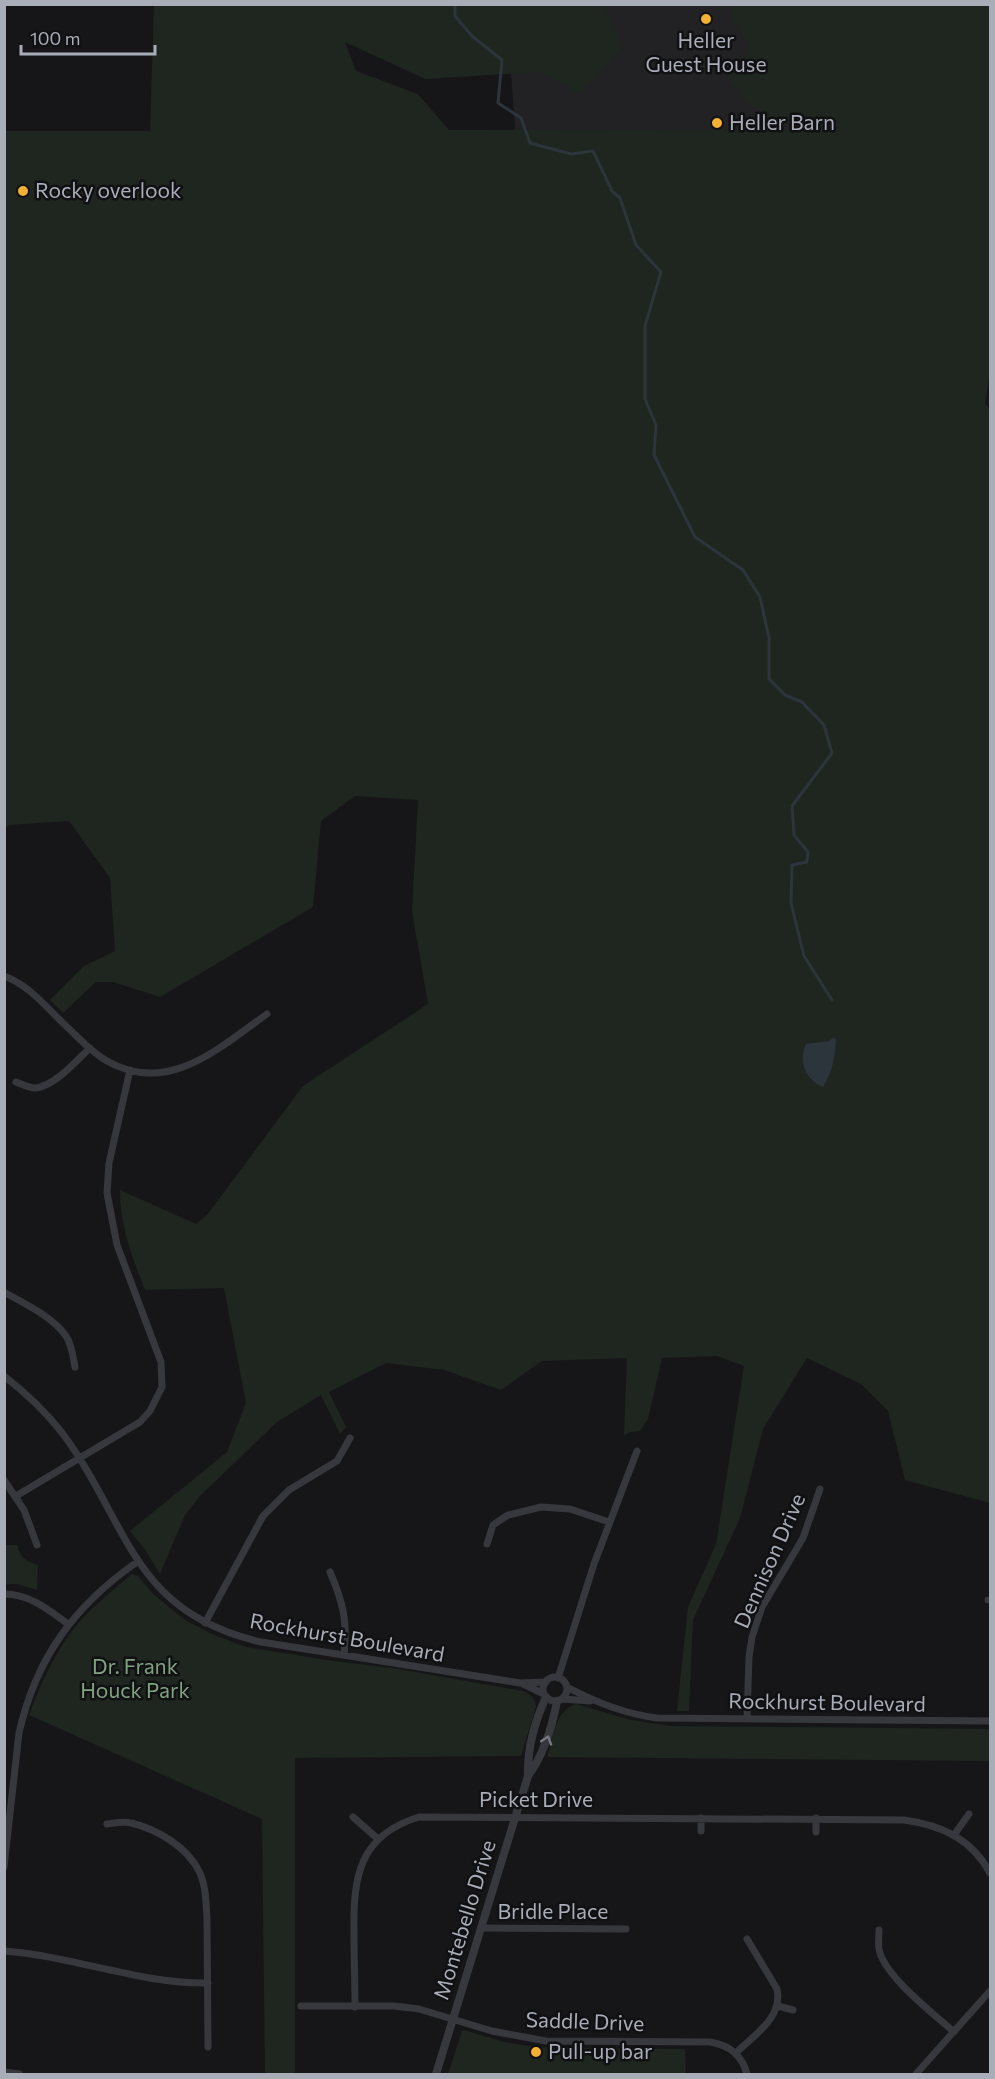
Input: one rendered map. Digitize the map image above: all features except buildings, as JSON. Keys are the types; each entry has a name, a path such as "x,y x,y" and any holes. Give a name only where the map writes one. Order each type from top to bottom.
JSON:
{"street":[{"path":"4,976 25,987 106,1060 130,1070 164,1072 189,1066 204,1059 267,1014"},
{"path":"16,1082 35,1088 46,1084 68,1070 90,1048"},
{"path":"16,1496 140,1422 150,1411 162,1387 161,1362 117,1245 107,1193 110,1154 130,1070"},
{"path":"4,1292 56,1325 66,1336 71,1347 75,1367"},
{"name":"Rockhurst Boulevard","path":"4,1376 23,1391 51,1420 79,1459 137,1562 154,1583 170,1599 206,1623 235,1636 261,1642 520,1683 546,1682"},
{"path":"206,1623 263,1516 290,1490 338,1461 350,1438"},
{"path":"558,1678 609,1522 637,1451"},
{"path":"4,1480 24,1510 37,1545"},
{"name":"Dennison Drive","path":"747,1719 748,1657 752,1637 762,1607 810,1524 820,1490"},
{"path":"487,1544 493,1525 508,1515 540,1507 570,1509 609,1522"},
{"path":"4,1867 15,1763 24,1713 32,1690 52,1647 68,1624 102,1588 137,1562"},
{"path":"330,1572 345,1615 344,1655"},
{"path":"4,1594 23,1597 35,1602 68,1624"},
{"path":"551,1678 558,1678 564,1681 567,1687 566,1694 560,1700 545,1696 543,1688 546,1682 551,1678"},
{"name":"Rockhurst Boulevard","path":"520,1683 545,1696"},
{"name":"Rockhurst Boulevard","path":"567,1687 592,1701 634,1714 657,1718 990,1721"},
{"name":"Montebello Drive","path":"436,2074 528,1776 527,1759 545,1696"},
{"name":"Rockhurst Boulevard","path":"560,1700 592,1701"},
{"name":"Montebello Drive","path":"528,1776 540,1760 560,1700"},
{"path":"4,1762 15,1763"},
{"path":"954,1835 969,1814"},
{"path":"353,1817 378,1839"},
{"name":"Picket Drive","path":"355,2007 354,1891 362,1863 378,1839 389,1830 419,1817 816,1818 910,1821 929,1824 954,1835 975,1851 990,1873"},
{"path":"700,1818 701,1832"},
{"path":"816,1818 816,1832"},
{"path":"107,1824 129,1822 149,1829 169,1840 191,1859 200,1873 206,1901 208,2047"},
{"name":"Bridle Place","path":"481,1929 626,1929"},
{"path":"879,1930 879,1950 885,1964 894,1976 954,2032"},
{"path":"747,1939 777,1989 778,2006 771,2019 736,2053 747,2074"},
{"path":"4,1951 36,1954 171,1982 207,1983"},
{"path":"916,2074 990,1991"},
{"name":"Saddle Drive","path":"301,2006 407,2007 426,2010 492,2031 534,2040 710,2042 720,2044 736,2053"},
{"path":"778,2006 793,2010"},
{"path":"4,2072 19,2074"}],"shaded area":[{"path":"506,5 990,5 990,97 520,194"},
{"path":"836,1039 834,1058 823,1087 812,1080 805,1070 804,1051 806,1044 829,1041"}],"green space":[{"path":"154,5 603,5 624,47 580,94 540,72 425,79 345,42 356,71 418,94 449,130 793,129 746,102 729,80 741,62 738,58 746,55 751,48 735,24 730,5 990,5 990,373 985,403 990,410 990,1503 905,1480 888,1411 861,1384 807,1358 763,1429 740,1518 693,1620 689,1711 677,1711 688,1607 716,1544 744,1366 717,1356 662,1358 648,1419 640,1431 630,1432 624,1436 627,1358 542,1361 501,1390 444,1370 386,1363 329,1392 346,1427 340,1434 321,1395 277,1422 200,1496 185,1515 160,1574 130,1531 227,1452 246,1403 224,1288 145,1290 124,1229 120,1190 196,1224 207,1215 303,1086 428,1004 412,911 418,800 355,796 321,821 313,907 160,997 113,982 96,982 63,1013 50,1000 84,966 115,951 110,878 69,821 9,825 5,828 5,131 150,131"},
{"path":"5,1545 17,1545 24,1558 38,1565 37,1590 17,1584 5,1584"},
{"name":"Dr. Frank Houck Park","path":"132,1574 138,1576 153,1594 185,1620 214,1635 246,1647 393,1668 523,1691 535,1702 536,1707 521,1756 295,1758 295,2074 265,2074 262,1819 29,1715 50,1666 72,1631 92,1609"},
{"path":"576,1704 631,1720 672,1726 990,1729 990,1761 547,1757 559,1718 569,1707"},
{"path":"464,2030 504,2042 529,2046 685,2049 686,2074 448,2074"}],"waterway":[{"path":"455,4 455,16 472,36 502,60 498,103 521,118 530,143 571,154 593,151 612,191 620,198 636,245 661,272 645,326 645,399 656,425 654,455 695,537 743,570 760,597 769,638 769,679 785,695 802,702 824,725 832,753 792,806 794,835 808,852 807,862 792,865 791,903 804,956 832,1000"}],"place":[{"name":"Heller Guest House","path":"706,19"},
{"name":"Heller Barn","path":"717,123"},
{"name":"Rocky overlook","path":"23,191"},
{"name":"Pull-up bar","path":"536,2052"}]}
